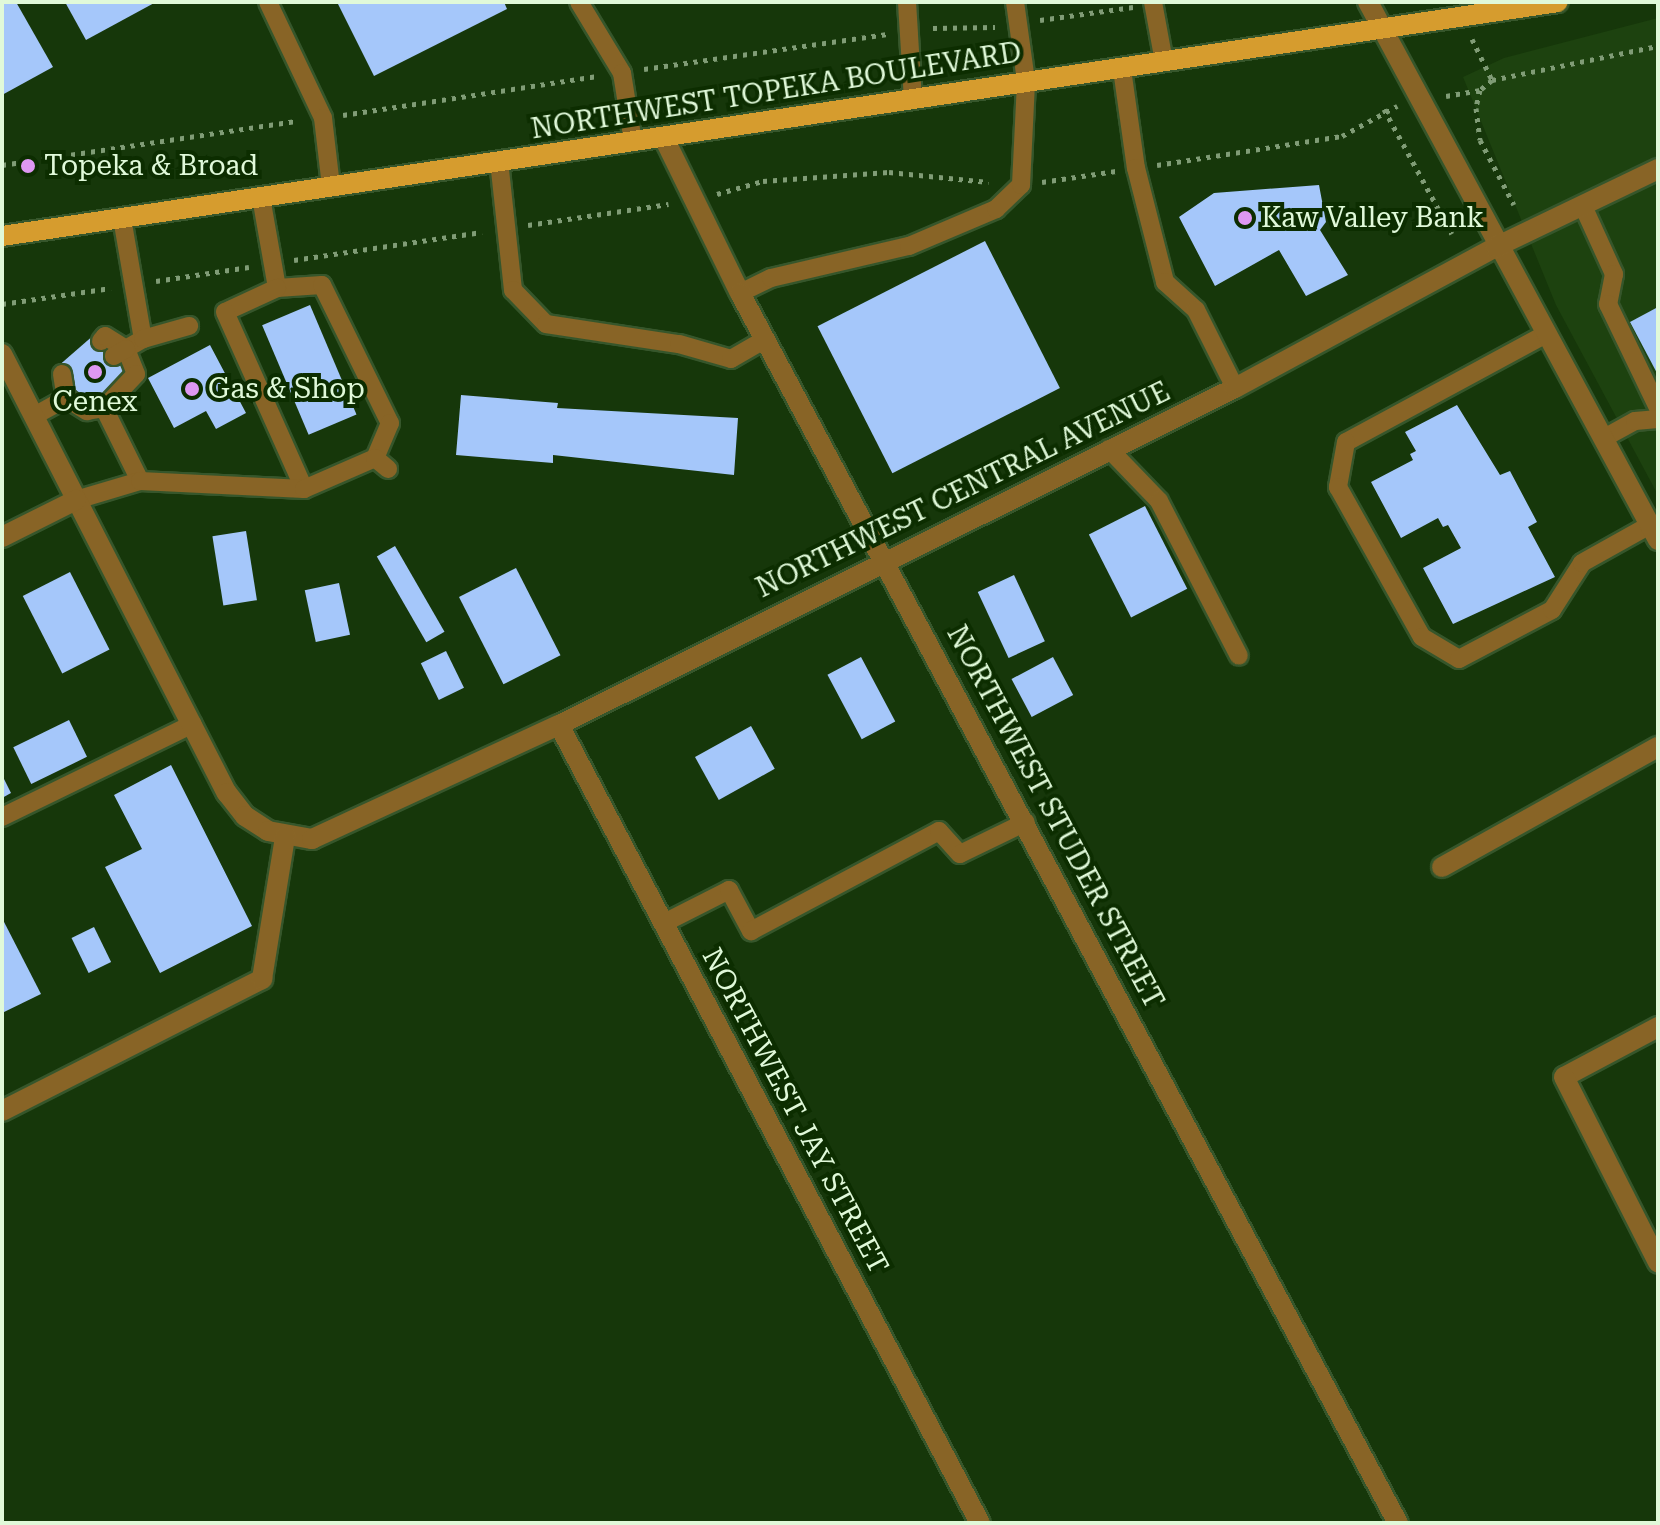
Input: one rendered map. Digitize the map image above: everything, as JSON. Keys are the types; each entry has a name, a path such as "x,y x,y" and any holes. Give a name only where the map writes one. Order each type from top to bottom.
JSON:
{"main road":[{"name":"NORTHWEST TOPEKA BOULEVARD","path":"2,236 1558,2"}],"street":[{"path":"1368,2 1496,247 1654,533"},
{"name":"NORTHWEST STUDER STREET","path":"664,138 740,293 885,558 1398,1523"},
{"name":"NORTHWEST CENTRAL AVENUE","path":"285,837 312,839 559,725 885,558 1235,388 1496,247 1658,169"},
{"path":"2,354 236,804 268,831 285,837 262,979 2,1111"},
{"path":"2,537 76,500"},
{"name":"NORTHWEST JAY STREET","path":"559,725 980,1523"},
{"path":"1442,867 1658,747"},
{"path":"1658,1027 1564,1077 1658,1262"}],"lane":[{"path":"268,2 323,118 331,186"},
{"path":"579,2 622,73 633,142"},
{"path":"907,2 913,100"},
{"path":"740,293 771,278 909,246 996,209 1021,185 1026,81 1015,2"},
{"path":"1153,3 1164,62"},
{"path":"1122,69 1136,168 1165,282 1196,310 1235,388"},
{"path":"499,161 513,290 546,324 679,344 731,359 765,339"},
{"path":"261,197 277,288"},
{"path":"1583,206 1614,274 1608,304 1658,408"},
{"path":"122,218 143,339"},
{"path":"76,500 140,481 304,489 382,463 390,423 322,285 277,288 225,312 304,489"},
{"path":"120,353 143,339 189,326"},
{"path":"1546,334 1346,442 1338,487 1422,637 1459,659 1552,610 1582,563 1654,533"},
{"path":"62,374 70,393 87,411 104,408 136,374 105,336 101,341"},
{"path":"34,416 70,393"},
{"path":"104,408 140,481"},
{"path":"1604,438 1635,421 1658,419"},
{"path":"1109,449 1159,501 1239,656"},
{"path":"2,817 193,724"},
{"path":"664,923 729,890 751,931 939,831 960,854 1026,822"}],"path":[{"path":"2,165 909,31 1018,23 1153,3"},
{"path":"1461,19 1492,80"},
{"path":"2,304 696,199 763,181 889,172 1021,185 1342,136 1384,109 1480,90 1492,80 1658,46"},
{"path":"1480,90 1476,108 1480,140 1514,205"},
{"path":"1384,109 1452,234"}],"shaded area":[{"path":"1658,18 1658,495 1556,305 1463,77 1504,58"}],"building":[{"path":"2,2 16,2 53,67 2,95"},
{"path":"65,2 156,2 86,40"},
{"path":"337,2 504,2 507,9 374,76"},
{"path":"1319,185 1326,222 1320,230 1348,275 1306,296 1279,250 1215,286 1179,217 1214,193"},
{"path":"985,241 1060,388 892,473 817,326"},
{"path":"310,305 356,415 309,435 262,325"},
{"path":"1658,307 1658,375 1630,322"},
{"path":"95,334 129,373 91,407 57,367"},
{"path":"210,345 246,413 216,429 206,411 174,428 148,378"},
{"path":"461,395 558,403 557,408 738,418 734,475 553,455 553,463 456,455"},
{"path":"1457,405 1500,475 1510,471 1537,522 1528,527 1555,577 1453,624 1423,568 1461,548 1448,525 1443,527 1438,518 1401,538 1371,482 1413,460 1410,454 1416,451 1405,432"},
{"path":"1145,506 1187,589 1131,617 1089,535"},
{"path":"246,531 257,600 223,605 212,536"},
{"path":"395,546 444,632 426,642 377,556"},
{"path":"516,568 560,655 503,684 459,597"},
{"path":"70,572 109,650 62,674 23,596"},
{"path":"1014,575 1045,641 1009,658 978,592"},
{"path":"339,583 350,635 316,642 305,590"},
{"path":"446,651 464,688 439,700 421,663"},
{"path":"861,657 895,721 862,739 827,675"},
{"path":"1053,657 1073,695 1032,717 1012,679"},
{"path":"69,720 87,757 31,784 13,747"},
{"path":"751,726 775,769 719,800 695,757"},
{"path":"171,765 252,926 160,973 105,867 142,849 114,795"},
{"path":"2,775 11,793 2,798"},
{"path":"2,918 41,994 2,1013"},
{"path":"94,927 111,962 89,973 72,938"}],"place":[{"name":"Topeka & Broad","path":"28,166"},
{"name":"Kaw Valley Bank","path":"1245,218"},
{"name":"Cenex","path":"95,372"},
{"name":"Gas & Shop","path":"192,389"}]}
